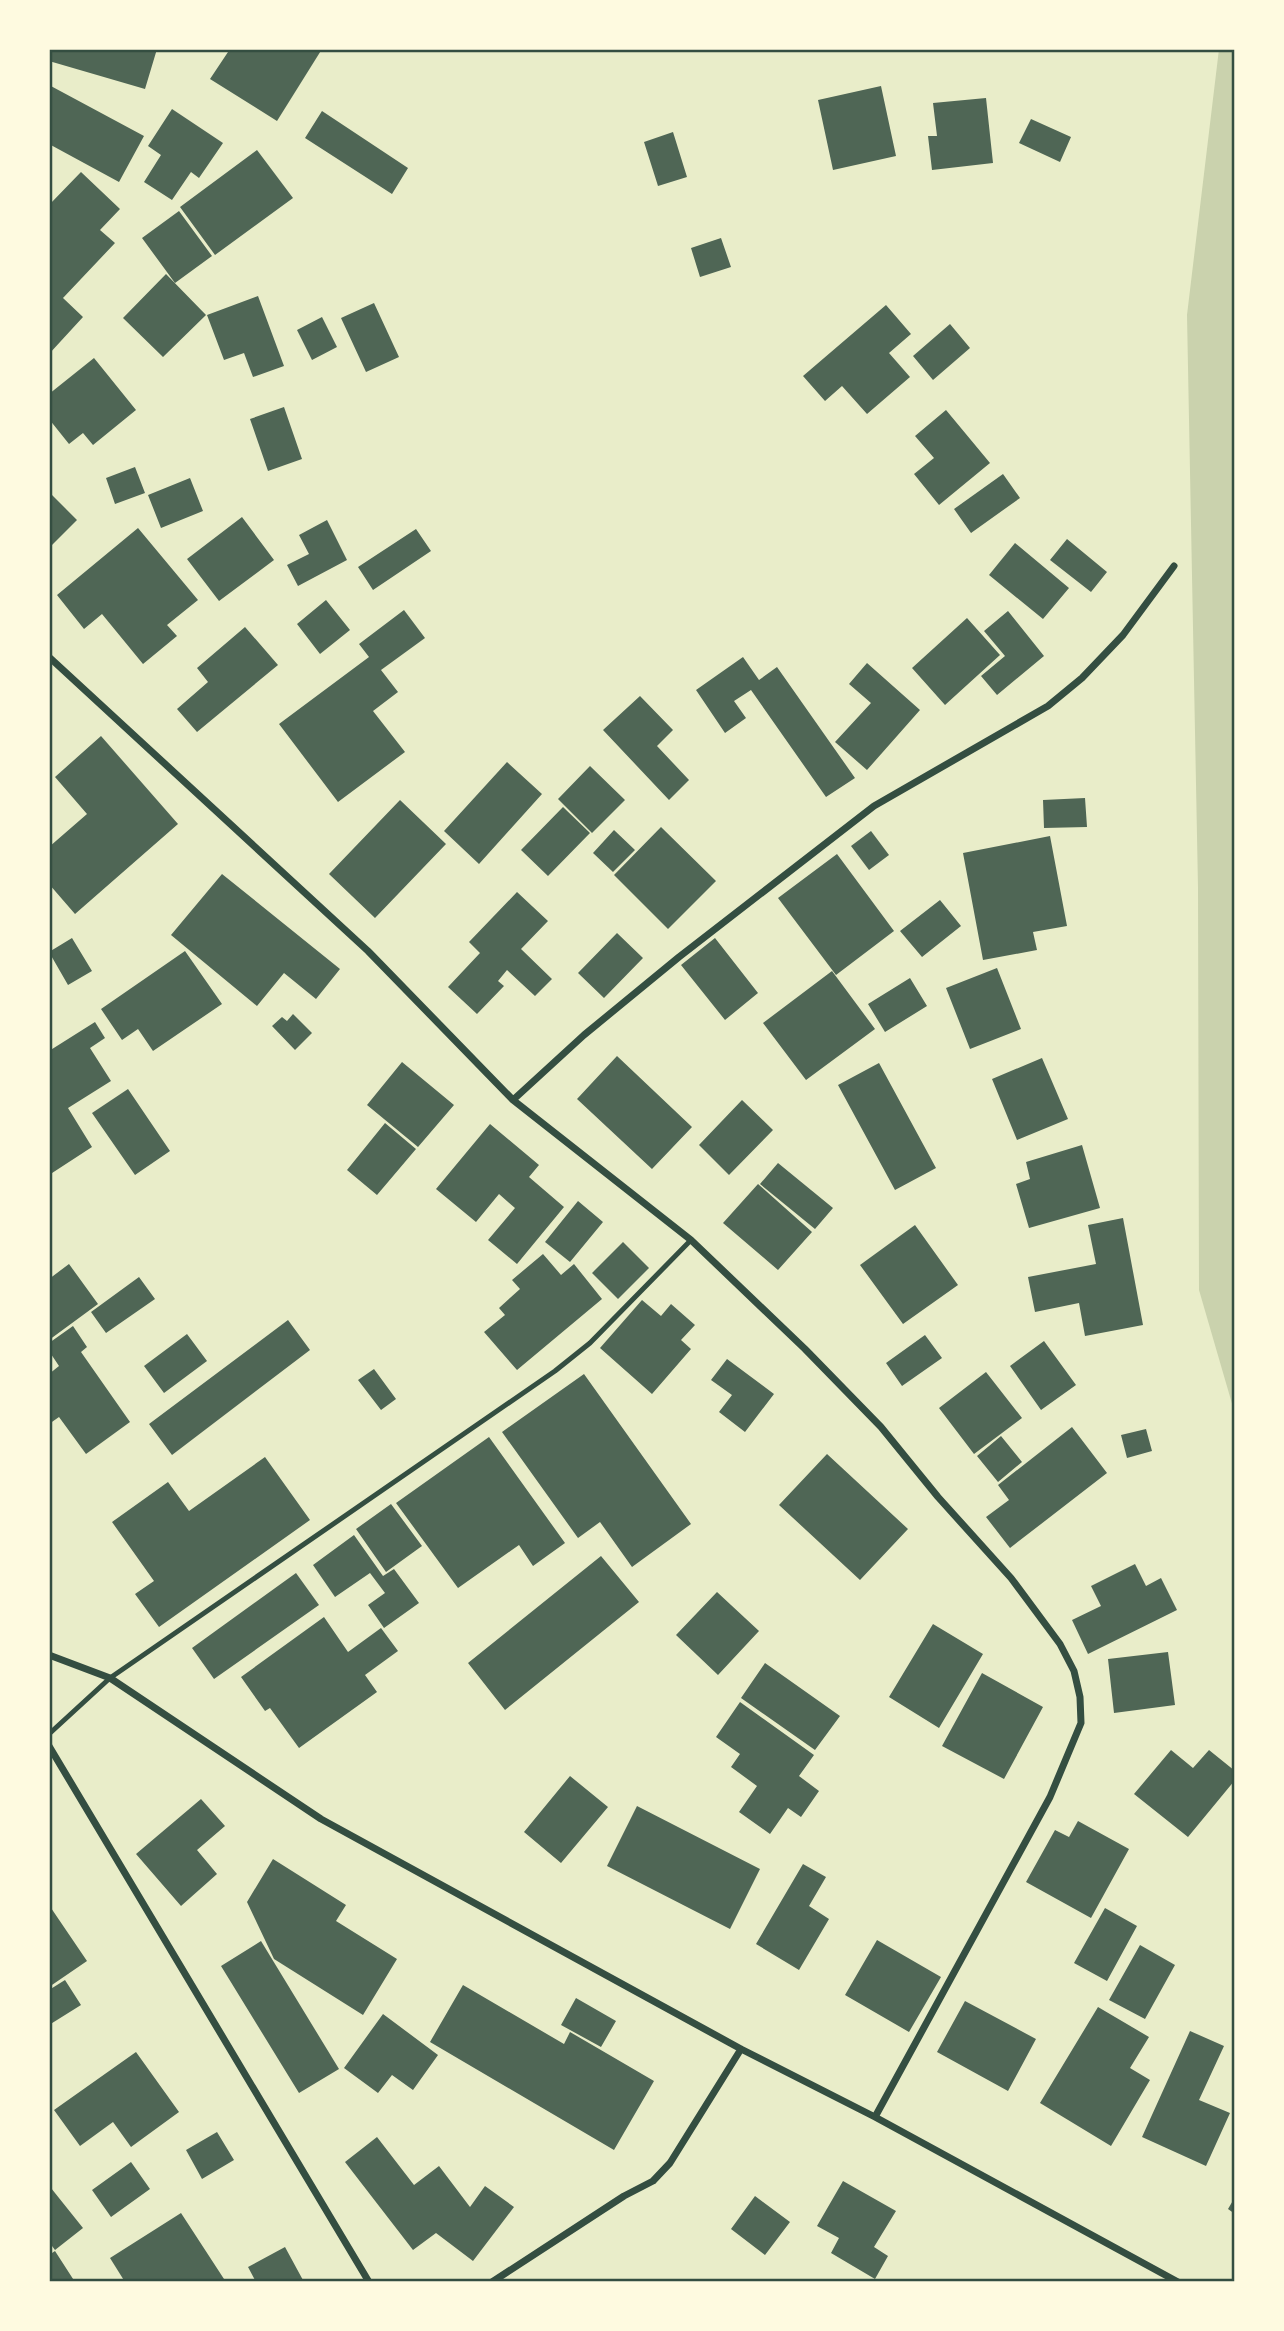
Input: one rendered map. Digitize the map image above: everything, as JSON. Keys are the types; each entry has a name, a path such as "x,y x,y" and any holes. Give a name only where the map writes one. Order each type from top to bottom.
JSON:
{"street":[{"path":"513,1100 584,1035 679,957 874,806 1048,706 1074,685 1123,635 1174,566"},
{"path":"49,657 368,951 513,1100 691,1240 805,1349 881,1427 938,1497 1011,1578 1060,1644 1074,1671 1080,1697 1081,1723 1050,1797 875,2117"},
{"path":"49,1656 110,1678 321,1819 741,2049 875,2117 1178,2282"},
{"path":"49,1746 369,2282"},
{"path":"492,2282 653,2180 670,2163 741,2049"}],"lane":[{"path":"49,1734 110,1678 555,1371 590,1343 691,1240"}],"green space":[{"path":"1219,49 1235,49 1235,1414 1199,1290 1198,888 1187,315"}],"building":[{"path":"49,49 157,49 145,89 49,61"},
{"path":"230,49 322,49 277,121 210,79"},
{"path":"49,85 144,136 119,182 49,144"},
{"path":"881,86 896,156 833,170 818,100"},
{"path":"986,98 993,163 932,170 928,136 937,136 933,103"},
{"path":"172,109 223,143 199,178 191,172 172,200 144,182 161,155 148,146"},
{"path":"322,111 408,168 392,194 305,138"},
{"path":"1031,119 1071,137 1060,162 1019,143"},
{"path":"673,132 687,177 658,186 644,142"},
{"path":"257,150 293,198 215,255 180,207"},
{"path":"81,172 120,209 100,230 115,243 63,298 83,317 49,354 49,205"},
{"path":"179,211 212,256 175,283 142,238"},
{"path":"721,238 731,267 700,277 691,248"},
{"path":"166,274 206,315 163,357 123,318"},
{"path":"258,296 284,366 253,377 244,353 224,360 207,315"},
{"path":"374,303 399,357 366,372 341,318"},
{"path":"886,305 911,334 889,353 910,377 867,414 842,386 825,401 803,376"},
{"path":"322,317 337,347 312,360 297,330"},
{"path":"950,324 970,348 933,380 913,356"},
{"path":"94,358 136,410 93,445 83,433 69,444 49,419 49,394"},
{"path":"284,407 302,459 268,471 250,419"},
{"path":"946,410 990,463 939,505 914,474 934,458 915,436"},
{"path":"135,467 145,493 115,504 106,478"},
{"path":"1003,474 1020,498 971,533 954,509"},
{"path":"190,478 203,511 161,528 148,495"},
{"path":"49,492 77,520 49,548"},
{"path":"242,517 274,560 219,601 187,559"},
{"path":"327,520 347,560 298,586 287,565 309,554 299,535"},
{"path":"138,528 198,600 167,625 177,636 143,664 102,614 84,629 57,595"},
{"path":"416,529 431,551 373,590 358,567"},
{"path":"1067,539 1107,572 1091,592 1050,560"},
{"path":"1015,543 1069,588 1043,619 989,575"},
{"path":"326,600 350,630 320,654 297,624"},
{"path":"404,610 425,638 381,670 398,692 373,711 405,752 338,802 279,724 369,657 359,644"},
{"path":"1008,611 1044,656 997,695 981,676 1005,656 984,631"},
{"path":"967,618 1000,655 945,705 912,668"},
{"path":"245,627 278,665 197,732 177,709 208,682 197,668"},
{"path":"743,657 759,680 777,667 855,778 826,797 751,690 734,701 746,718 725,733 696,690"},
{"path":"867,663 920,710 867,770 835,742 871,703 849,684"},
{"path":"640,696 673,730 657,746 689,780 669,800 603,730"},
{"path":"101,736 178,824 75,914 49,884 49,847 87,814 55,777"},
{"path":"507,762 542,794 479,864 444,831"},
{"path":"590,766 625,800 592,833 558,799"},
{"path":"1085,798 1087,827 1044,828 1043,800"},
{"path":"400,800 446,844 375,918 329,874"},
{"path":"563,807 590,833 548,876 521,850"},
{"path":"661,827 716,881 668,929 614,875"},
{"path":"614,830 635,850 613,872 593,853"},
{"path":"871,831 889,855 869,870 851,846"},
{"path":"1050,836 1067,926 1033,932 1037,950 983,960 963,853"},
{"path":"837,854 894,931 836,975 778,898"},
{"path":"222,874 340,969 316,999 284,973 257,1006 171,935"},
{"path":"517,892 548,921 521,949 552,979 535,996 507,970 498,981 504,986 477,1014 448,987 480,953 469,942"},
{"path":"940,900 961,926 922,957 900,931"},
{"path":"617,933 643,958 604,998 578,973"},
{"path":"72,938 92,971 68,985 49,952"},
{"path":"715,938 758,993 725,1020 681,965"},
{"path":"185,951 222,1004 153,1051 138,1029 122,1040 101,1009"},
{"path":"997,968 1021,1029 970,1049 946,988"},
{"path":"832,971 875,1029 806,1080 763,1023"},
{"path":"910,978 927,1006 885,1032 868,1004"},
{"path":"293,1014 312,1033 295,1050 272,1026 282,1017 287,1021"},
{"path":"95,1022 105,1038 90,1048 111,1081 68,1108 92,1147 49,1175 49,1051"},
{"path":"617,1056 692,1127 652,1169 577,1099"},
{"path":"1042,1058 1068,1119 1017,1140 992,1079"},
{"path":"402,1062 454,1105 418,1147 367,1105"},
{"path":"879,1063 936,1168 895,1190 838,1085"},
{"path":"128,1089 170,1151 135,1175 92,1113"},
{"path":"742,1100 773,1130 729,1175 699,1145"},
{"path":"385,1123 416,1149 377,1195 347,1170"},
{"path":"490,1124 539,1165 529,1177 564,1207 517,1264 488,1240 515,1208 499,1194 476,1222 436,1189"},
{"path":"1082,1145 1100,1208 1029,1228 1016,1184 1030,1179 1026,1162"},
{"path":"778,1163 833,1208 815,1229 760,1184"},
{"path":"758,1184 812,1232 778,1270 723,1223"},
{"path":"578,1201 603,1222 570,1262 545,1242"},
{"path":"1123,1218 1143,1325 1085,1336 1079,1303 1035,1312 1028,1277 1096,1264 1088,1225"},
{"path":"915,1225 958,1285 903,1324 860,1265"},
{"path":"623,1242 649,1268 618,1299 592,1273"},
{"path":"543,1254 561,1275 574,1264 602,1299 517,1370 484,1332 505,1315 499,1308 520,1289 512,1280"},
{"path":"69,1264 98,1304 49,1340 49,1279"},
{"path":"139,1277 155,1299 106,1333 91,1312"},
{"path":"642,1300 661,1316 671,1304 695,1325 681,1340 691,1349 652,1394 600,1348"},
{"path":"288,1320 310,1350 172,1455 149,1424"},
{"path":"73,1326 87,1347 81,1352 130,1422 86,1454 59,1417 49,1424 49,1374 59,1366 49,1351 49,1343"},
{"path":"187,1334 207,1361 164,1393 144,1366"},
{"path":"925,1335 942,1358 902,1386 886,1363"},
{"path":"1044,1341 1076,1385 1041,1410 1010,1366"},
{"path":"727,1359 774,1394 745,1432 719,1412 732,1395 711,1380"},
{"path":"374,1369 396,1399 381,1410 358,1380"},
{"path":"986,1372 1022,1418 974,1454 939,1408"},
{"path":"584,1374 691,1524 632,1567 600,1522 578,1538 502,1432"},
{"path":"1072,1427 1107,1473 1010,1548 986,1517 1009,1500 998,1485"},
{"path":"1146,1429 1152,1451 1127,1458 1121,1435"},
{"path":"1001,1436 1022,1462 998,1482 977,1456"},
{"path":"489,1437 565,1543 533,1566 519,1545 458,1588 396,1503"},
{"path":"827,1454 908,1529 860,1580 779,1505"},
{"path":"265,1457 310,1520 159,1627 135,1594 154,1581 112,1522 168,1482 189,1511"},
{"path":"391,1504 422,1546 386,1572 356,1529"},
{"path":"354,1535 383,1576 394,1569 419,1603 384,1628 368,1605 385,1593 370,1573 335,1597 313,1565"},
{"path":"601,1556 639,1602 505,1710 468,1663"},
{"path":"1135,1564 1146,1586 1161,1578 1177,1610 1088,1654 1072,1620 1101,1606 1091,1586"},
{"path":"296,1573 319,1605 214,1679 192,1648"},
{"path":"717,1592 759,1631 718,1675 676,1635"},
{"path":"324,1617 348,1652 381,1628 398,1651 365,1675 377,1692 299,1748 270,1708 265,1711 241,1677"},
{"path":"933,1624 983,1654 939,1728 889,1697"},
{"path":"1168,1652 1175,1705 1114,1713 1108,1659"},
{"path":"765,1663 840,1716 815,1750 741,1698"},
{"path":"982,1673 1043,1707 1004,1779 942,1746"},
{"path":"740,1702 814,1755 799,1776 819,1791 801,1817 788,1808 770,1834 739,1812 757,1786 731,1767 740,1754 716,1737"},
{"path":"1171,1750 1193,1768 1209,1750 1235,1771 1235,1780 1188,1837 1134,1794"},
{"path":"570,1776 608,1807 561,1863 524,1832"},
{"path":"201,1799 225,1826 197,1850 217,1874 181,1906 136,1854"},
{"path":"637,1806 760,1869 730,1929 607,1866"},
{"path":"1078,1821 1129,1849 1091,1918 1026,1882 1055,1830 1069,1837"},
{"path":"273,1859 346,1905 336,1921 397,1959 363,2015 274,1959 247,1902"},
{"path":"803,1864 826,1877 809,1906 829,1919 799,1970 756,1944"},
{"path":"49,1905 87,1961 49,1987"},
{"path":"1105,1908 1137,1926 1107,1981 1074,1963"},
{"path":"877,1940 941,1977 909,2032 845,1995"},
{"path":"261,1941 339,2069 299,2093 221,1966"},
{"path":"1140,1945 1175,1965 1145,2019 1109,2000"},
{"path":"65,1980 81,2005 49,2025 49,1990"},
{"path":"463,1985 564,2044 570,2032 654,2081 614,2150 430,2042"},
{"path":"576,1998 616,2021 601,2047 561,2025"},
{"path":"965,2001 1036,2039 1008,2091 937,2052"},
{"path":"1098,2007 1149,2037 1130,2068 1150,2080 1111,2146 1040,2103"},
{"path":"383,2014 438,2055 413,2090 392,2075 378,2093 344,2068"},
{"path":"1190,2031 1224,2046 1199,2100 1230,2113 1206,2166 1142,2137"},
{"path":"136,2052 179,2112 131,2147 113,2122 80,2146 54,2110"},
{"path":"217,2132 234,2160 202,2179 186,2150"},
{"path":"377,2137 414,2185 439,2166 470,2207 485,2186 514,2207 473,2261 436,2233 413,2250 345,2162"},
{"path":"131,2162 150,2189 111,2217 92,2190"},
{"path":"843,2181 896,2211 874,2247 888,2256 875,2279 831,2253 839,2238 817,2226"},
{"path":"51,2188 83,2228 55,2250 49,2242"},
{"path":"755,2196 790,2222 765,2255 731,2229"},
{"path":"1235,2197 1235,2214 1228,2209"},
{"path":"181,2213 224,2279 220,2282 125,2282 110,2258"},
{"path":"285,2247 304,2282 256,2282 248,2267"},
{"path":"55,2251 75,2282 52,2282 49,2278 49,2255"}]}
